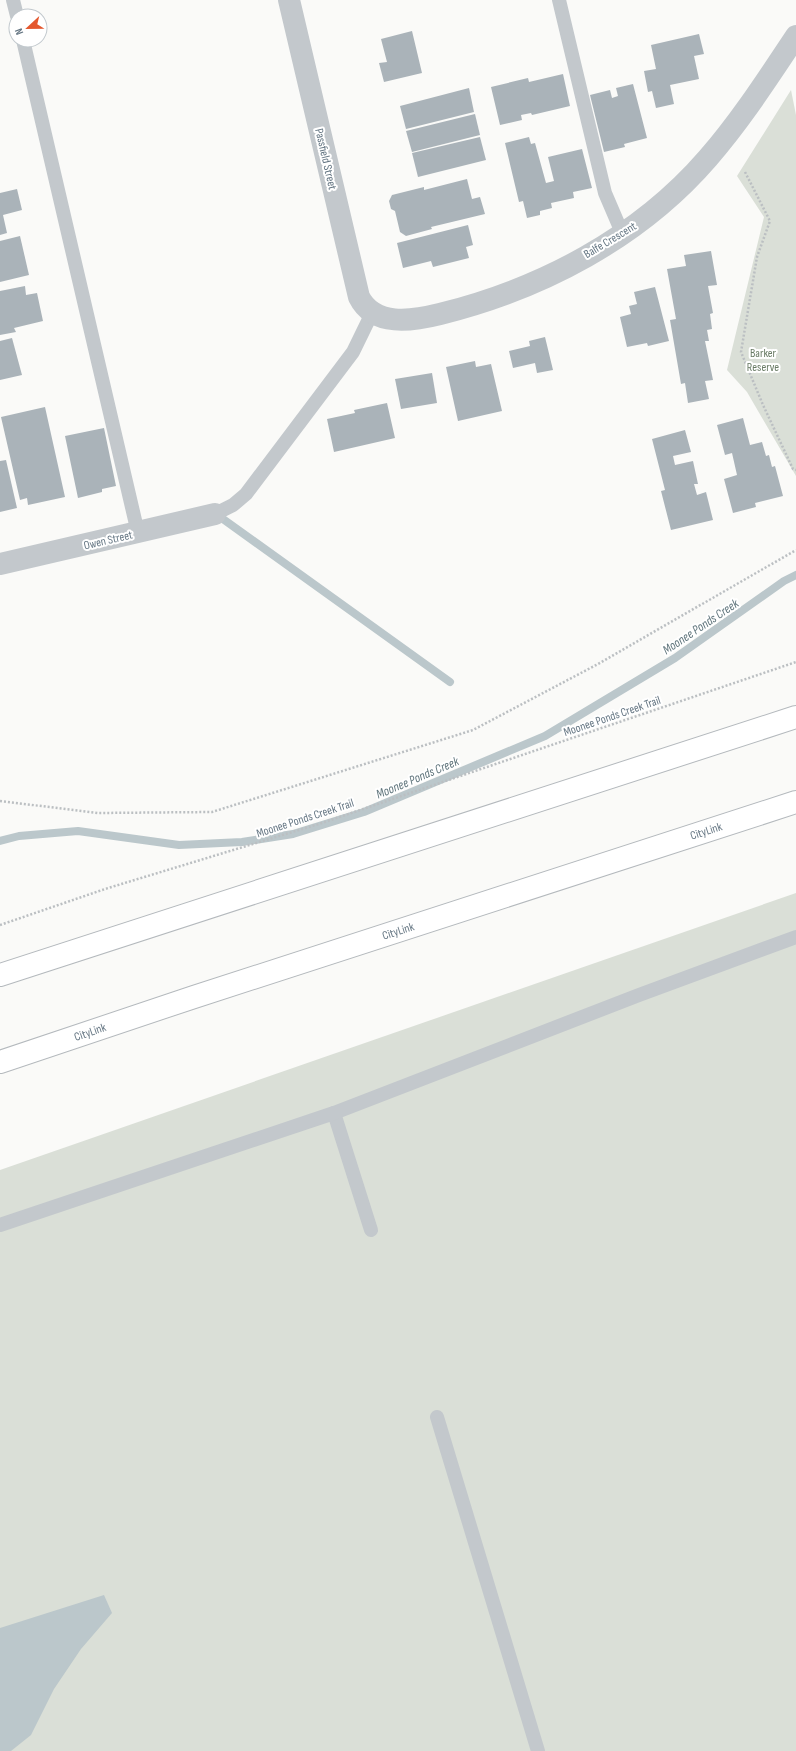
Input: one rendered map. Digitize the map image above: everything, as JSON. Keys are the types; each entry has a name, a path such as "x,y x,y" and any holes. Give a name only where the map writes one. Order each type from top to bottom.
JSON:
{"highway":[{"path":"0,975 796,717"},
{"name":"CityLink","path":"0,1062 194,997 796,802"}],"street":[{"name":"Passfield Street","path":"288,0 359,297 364,306 372,313"},
{"name":"Balfe Crescent","path":"372,313 387,318 406,320 466,308 508,294 547,276 623,236 651,214 707,159 743,114 796,36"},
{"name":"Owen Street","path":"0,564 215,514"}],"lane":[{"path":"559,0 605,193 623,236"},
{"path":"25,48 138,533"},
{"path":"215,514 233,506 246,494 353,352 372,313"},
{"path":"0,1225 334,1113 639,995 796,937"},
{"path":"334,1113 371,1230"},
{"path":"437,1417 538,1751"}],"path":[{"path":"745,172 770,221 758,258 741,352 763,405 793,469 796,470"},
{"path":"0,802 98,812 212,812 473,730 598,664 796,550"},
{"name":"Moonee Ponds Creek Trail","path":"0,925 106,890 322,823 796,662"}],"green space":[{"name":"Barker Reserve","path":"791,90 796,115 796,476 747,392 727,370 764,217 737,176"},
{"path":"796,893 796,1751 0,1751 0,1170"}],"shaded area":[{"path":"104,1595 112,1613 81,1649 54,1689 31,1735 11,1751 0,1751 0,1628"}],"building":[{"path":"412,31 422,73 384,82 379,63 387,62 381,39"},
{"path":"699,34 704,54 694,56 699,79 670,85 674,104 656,108 652,91 648,92 644,71 656,69 651,45"},
{"path":"563,74 570,106 532,115 531,113 521,115 522,120 500,125 491,87 528,78 529,82"},
{"path":"633,84 647,138 624,144 625,147 604,152 590,95 610,90 612,98 618,96 616,88"},
{"path":"469,88 474,112 406,129 400,106"},
{"path":"475,114 480,135 412,152 406,131"},
{"path":"480,137 486,160 418,177 412,153"},
{"path":"529,137 531,144 535,143 546,183 554,181 548,157 582,149 592,188 573,192 574,198 551,203 552,208 540,211 540,215 527,218 523,201 519,202 505,143"},
{"path":"467,179 472,199 480,197 485,214 431,227 432,229 406,236 400,232 395,211 391,209 389,201 392,195 424,187 424,190"},
{"path":"17,189 22,210 3,215 7,233 0,235 0,193"},
{"path":"468,225 473,245 466,247 469,258 433,267 431,261 403,268 397,243"},
{"path":"20,236 29,275 0,282 0,241"},
{"path":"711,251 717,285 708,286 713,313 710,314 712,329 707,330 709,341 705,341 713,380 705,381 709,399 688,403 685,383 681,384 670,320 676,319 667,269 686,266 684,255"},
{"path":"25,286 26,295 37,293 43,321 14,328 16,332 0,335 0,291"},
{"path":"655,287 669,341 648,346 647,343 627,347 620,317 631,314 629,306 637,304 634,292"},
{"path":"545,337 553,370 537,373 535,363 513,368 509,351 530,346 529,341"},
{"path":"12,338 22,375 0,380 0,341"},
{"path":"475,361 476,367 491,364 502,411 458,421 446,367"},
{"path":"432,373 437,403 401,409 395,379"},
{"path":"387,403 395,438 334,452 327,419 355,413 354,410"},
{"path":"45,407 65,497 28,505 27,498 20,500 1,417"},
{"path":"743,418 750,445 762,442 766,456 769,455 772,467 775,466 783,496 755,503 756,507 733,513 724,479 737,475 732,453 725,455 717,425"},
{"path":"104,428 116,486 102,489 102,492 78,498 65,436"},
{"path":"685,430 691,452 673,456 675,465 693,461 698,484 694,484 697,495 706,492 713,520 671,530 661,491 665,490 652,439"},
{"path":"6,460 17,508 0,512 0,461"}],"waterway":[{"path":"216,514 450,682"},
{"name":"Moonee Ponds Creek","path":"0,841 19,836 78,831 179,845 242,842 293,834 364,812 545,736 675,658 784,581 796,575"}]}
